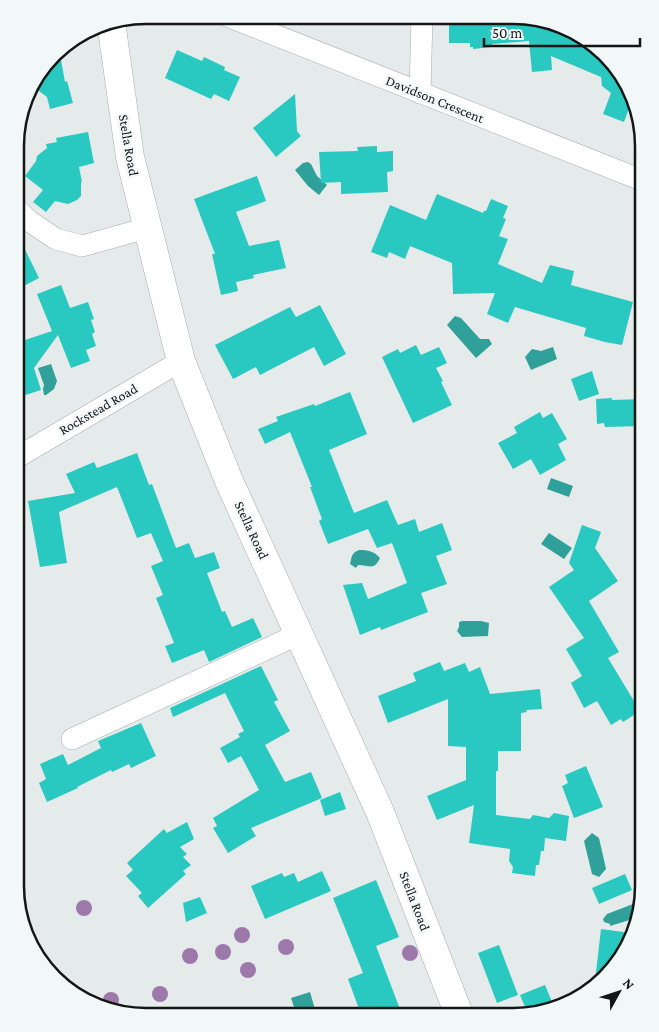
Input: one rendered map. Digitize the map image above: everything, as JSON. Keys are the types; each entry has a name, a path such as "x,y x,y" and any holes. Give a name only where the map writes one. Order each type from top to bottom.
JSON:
{"main road":[{"name":"Stella Road","path":"112,29 130,157 181,361 229,480 380,812 456,1008"}],"street":[{"name":"Davidson Crescent","path":"247,24 635,177"},
{"path":"420,93 422,24"},
{"path":"24,216 56,239 82,246 147,228"},
{"name":"Rockstead Road","path":"24,453 181,361"},
{"path":"72,739 299,634"}],"water":[{"path":"308,162 317,176 327,185 319,195 308,186 295,170 303,163"},
{"path":"455,316 461,318 480,339 489,339 492,344 476,358 447,325"},
{"path":"553,347 557,359 531,370 525,357 532,349 541,351"},
{"path":"51,364 57,381 54,389 44,395 44,385 38,368"},
{"path":"551,478 573,486 569,497 547,489"},
{"path":"549,533 572,548 564,559 541,544"},
{"path":"359,550 371,551 380,558 376,565 358,565 356,568 350,564 353,554"},
{"path":"459,622 489,623 488,636 462,637 457,631"},
{"path":"592,833 599,838 606,869 599,877 592,874 584,841"},
{"path":"633,904 630,920 610,926 603,919 607,914"},
{"path":"310,992 315,1008 294,1008 291,998"}],"building":[{"path":"449,24 529,25 560,33 587,49 610,72 619,85 629,107 624,122 603,114 611,93 602,86 601,77 551,56 552,70 532,72 529,41 492,44 492,47 473,49 473,47 470,47 470,43 449,43"},
{"path":"177,50 202,61 204,57 225,67 224,70 240,77 229,101 214,94 211,99 165,78"},
{"path":"61,58 65,82 67,81 73,103 50,109 47,97 38,90 44,78"},
{"path":"295,94 297,131 301,136 276,157 253,128"},
{"path":"88,132 94,163 79,167 82,182 81,196 68,204 55,201 46,212 33,202 43,190 25,176 36,161 37,156 47,148 46,144 57,142 56,138"},
{"path":"377,146 377,152 393,151 393,171 387,172 388,192 341,194 341,182 321,183 319,152 358,151 357,147"},
{"path":"257,176 266,201 236,212 249,246 279,240 286,268 253,275 254,278 236,282 238,291 221,295 212,254 215,254 194,199"},
{"path":"437,194 483,213 486,211 491,199 508,206 503,218 506,219 499,236 508,239 498,264 542,283 550,265 574,271 571,285 633,302 622,345 584,336 586,328 515,307 508,323 487,314 495,293 453,294 452,263 410,246 405,259 389,252 387,258 371,252 390,205 426,220"},
{"path":"24,247 39,278 24,286"},
{"path":"61,285 70,308 88,302 94,319 91,320 95,332 92,334 96,346 86,350 90,361 71,368 58,335 34,368 41,390 24,395 24,340 52,331 37,294"},
{"path":"320,305 346,354 324,366 314,347 260,375 256,367 233,379 215,345 290,307 296,317"},
{"path":"416,345 421,355 439,347 447,363 436,368 452,405 413,423 382,357 398,349 400,353"},
{"path":"592,371 599,394 579,401 571,379"},
{"path":"350,392 367,434 329,450 354,513 387,500 398,525 415,519 419,532 442,523 452,550 436,556 447,584 421,593 428,612 381,630 380,627 360,635 343,585 362,583 368,599 407,583 392,543 377,548 368,529 328,544 319,521 322,519 310,487 312,487 290,432 265,444 258,429 278,421 276,417 314,404 315,406"},
{"path":"596,399 635,399 635,426 605,427 604,423 597,424"},
{"path":"540,412 543,418 552,413 567,439 558,444 566,460 540,475 531,459 513,469 498,443 517,433 514,427"},
{"path":"137,453 149,485 152,484 176,548 189,543 195,558 214,552 220,568 207,573 222,612 225,611 232,627 253,618 262,637 209,662 204,650 172,663 165,646 174,643 156,598 163,595 151,566 163,561 151,533 137,538 117,487 59,512 67,563 40,567 28,501 75,493 66,474 94,462 97,468"},
{"path":"582,525 601,532 595,548 618,581 589,601 619,652 608,658 635,703 635,714 623,722 621,719 611,725 597,701 584,708 571,683 582,676 566,649 584,638 549,587 574,570 569,563"},
{"path":"440,662 444,671 465,663 469,672 480,667 490,694 540,689 542,709 526,710 527,712 521,713 521,751 498,751 498,771 496,771 496,815 530,819 533,815 549,818 554,813 569,816 566,841 545,838 544,851 541,851 539,865 536,865 535,876 512,873 513,867 509,861 510,849 469,843 474,805 437,820 427,796 466,780 466,747 448,746 448,699 388,723 378,696 416,681 413,673"},
{"path":"261,666 278,700 274,702 290,731 265,745 285,782 311,772 322,798 251,828 256,836 228,853 213,828 217,826 213,818 259,790 241,756 228,763 220,748 240,737 238,734 244,731 225,693 173,717 170,708"},
{"path":"141,723 156,756 131,768 129,764 112,772 111,770 47,802 39,783 46,779 40,764 63,754 68,765 101,748 98,741"},
{"path":"586,766 603,807 574,818 562,786 568,783 565,775"},
{"path":"340,792 346,809 325,816 320,800"},
{"path":"187,822 194,839 180,847 187,854 183,857 191,865 183,871 186,874 148,908 138,896 142,893 126,876 133,870 127,863 164,829 167,833"},
{"path":"322,871 331,891 265,919 251,886 282,873 284,877 294,873 298,882"},
{"path":"625,874 632,890 599,904 592,888"},
{"path":"376,880 399,937 376,946 400,1008 359,1008 348,979 363,973 333,898"},
{"path":"200,897 207,913 186,922 183,903"},
{"path":"601,929 626,932 615,954 605,967 597,967"},
{"path":"499,945 518,995 497,1003 478,953"},
{"path":"545,985 552,1002 525,1007 520,995"}]}
